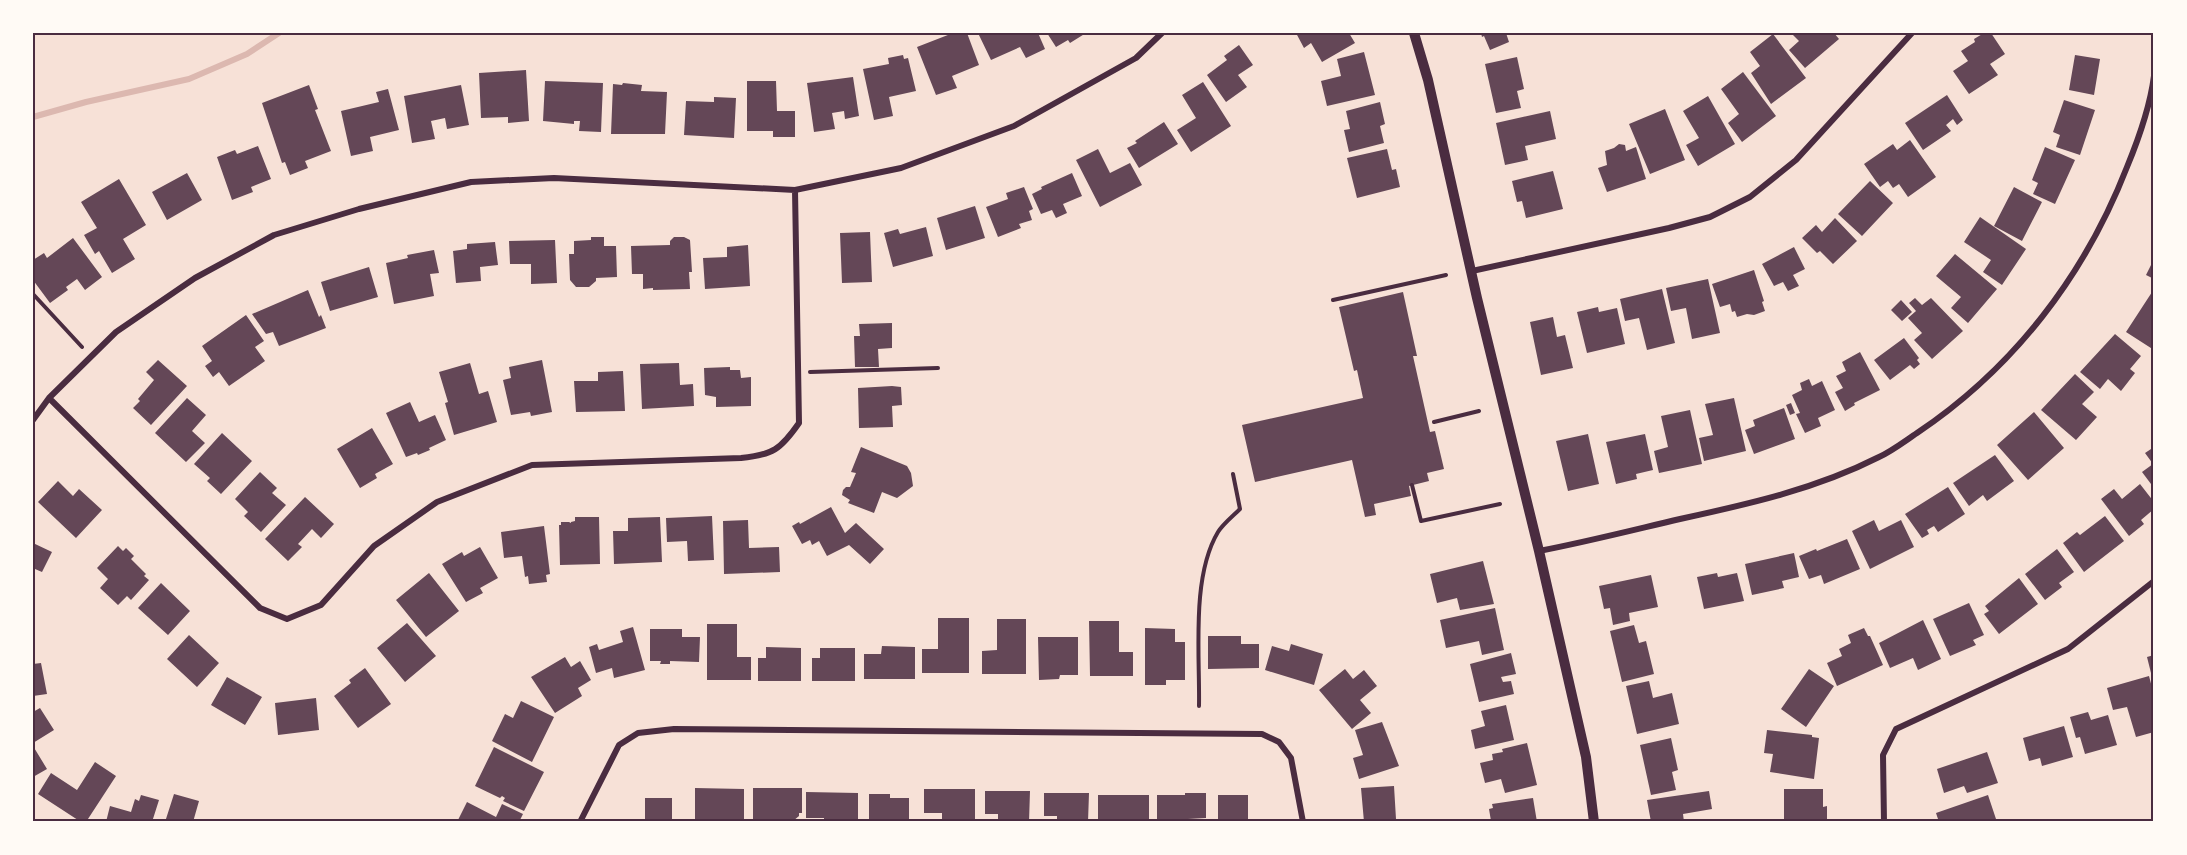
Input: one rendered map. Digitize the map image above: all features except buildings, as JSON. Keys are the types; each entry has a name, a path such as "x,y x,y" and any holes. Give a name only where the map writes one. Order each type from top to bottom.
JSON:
{"street":[{"path":"33,420 48,398 116,332 195,278 274,235 359,209 471,182 554,178 795,190 901,168 1014,126 1136,57 1162,33"},
{"path":"1414,33 1424,64 1586,757 1594,822"},
{"path":"1472,271 1669,228 1710,217 1750,197 1796,160 1912,33"},
{"path":"1539,551 1765,500 1819,483 1881,457 1970,394 2017,348 2059,297 2091,247 2117,194 2129,163 2153,88 2154,76"},
{"path":"48,398 260,608 287,619 321,605 374,546 437,502 532,465 763,456 783,445 799,423 795,190"},
{"path":"1884,822 1883,755 1896,729 2068,650 2154,581"},
{"path":"580,822 619,745 638,733 674,729 1262,734 1279,742 1291,758 1303,822"}],"path":[{"path":"1333,300 1446,275"},
{"path":"33,294 91,357"},
{"path":"799,373 938,368"},
{"path":"1434,422 1479,411"},
{"path":"1199,706 1200,593 1205,566 1218,532 1240,509 1233,474"},
{"path":"1412,485 1421,521 1500,504"}],"waterway":[{"path":"33,117 86,102 189,79 247,54 279,33"}]}
